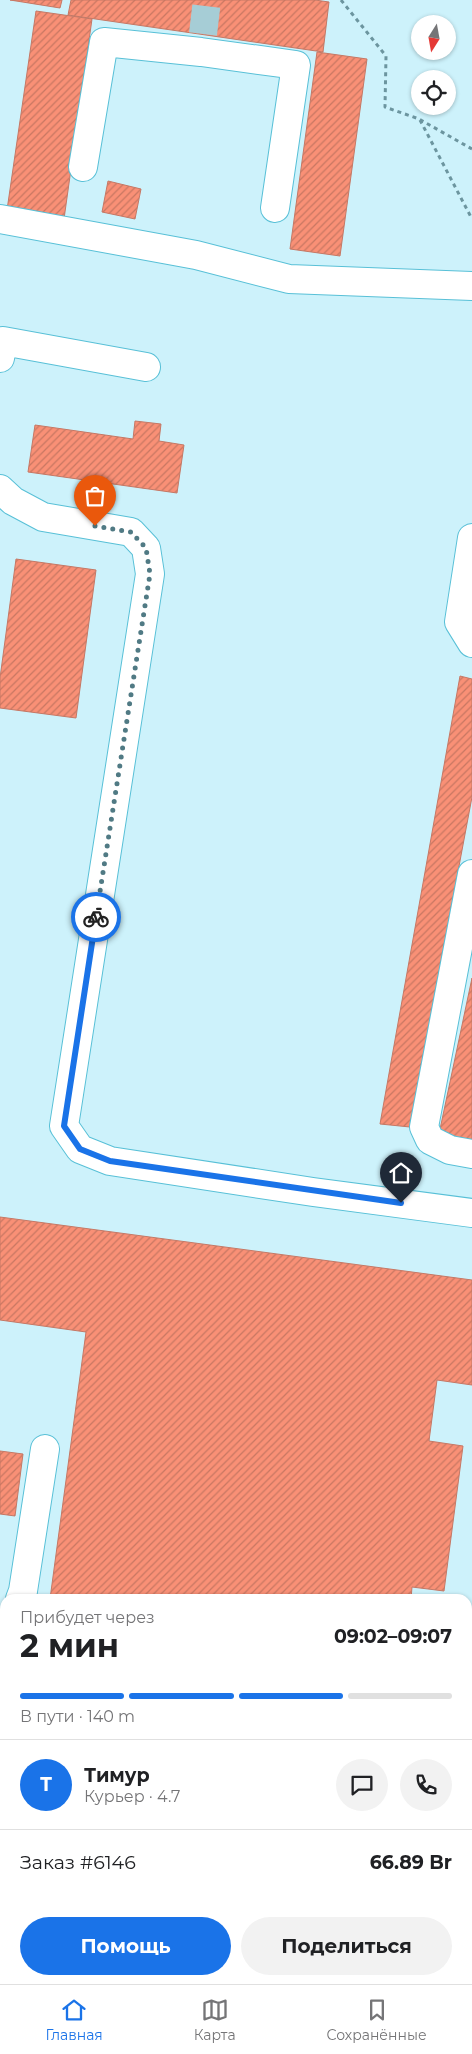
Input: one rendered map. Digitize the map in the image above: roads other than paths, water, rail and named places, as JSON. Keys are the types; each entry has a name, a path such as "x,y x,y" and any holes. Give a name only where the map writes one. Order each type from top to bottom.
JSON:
{"lane":[{"path":"83,167 104,42 202,43 296,65 275,208"},
{"path":"0,219 196,254 289,279 472,286"},
{"path":"1,346 146,368"},
{"path":"0,489 13,501 43,517 131,532 146,548 150,574 64,1126 80,1149 110,1161 312,1192 472,1212"},
{"path":"472,538 459,622 472,643"},
{"path":"472,874 424,1127 430,1140 450,1150 472,1154"},
{"path":"22,1594 45,1449"}],"tunnel":[{"path":"203,34 207,0"}]}
